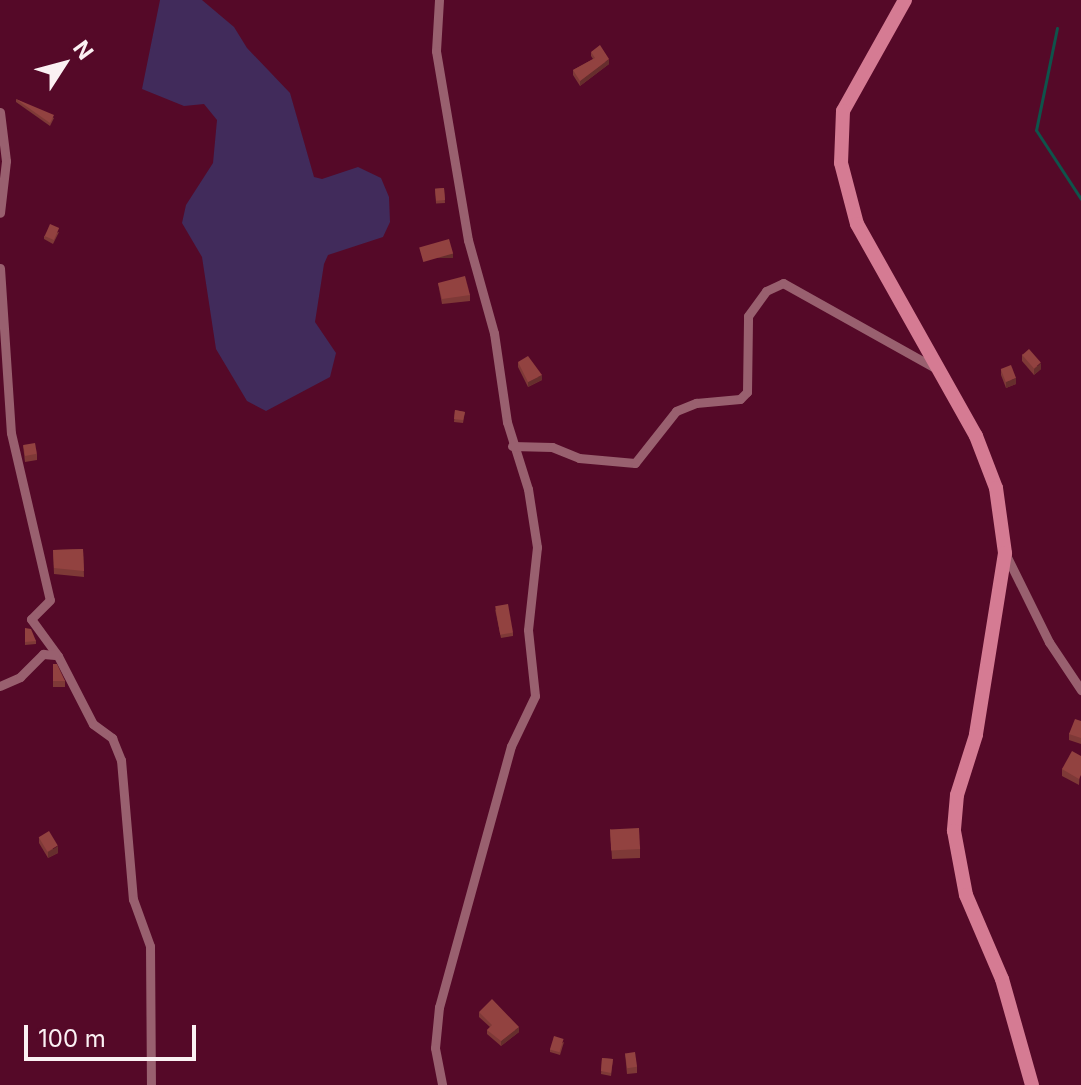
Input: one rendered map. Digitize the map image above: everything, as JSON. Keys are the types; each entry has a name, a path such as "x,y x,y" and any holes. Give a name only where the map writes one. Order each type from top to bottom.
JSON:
{"main road":[{"path":"905,0 843,111 841,163 857,224 988,460 1005,553 976,735 957,795 954,831 966,895 1002,979 1032,1085"}],"street":[{"path":"439,0 438,65 512,446 528,489 537,547 528,630 535,696 511,746 439,1007 434,1034 442,1085"},
{"path":"0,112 6,161 0,213"},
{"path":"0,268 11,433 50,600 31,619 58,656 85,711 112,738 121,760 133,899 150,946 151,1085"},
{"path":"512,446 552,447 579,458 635,463 676,411 740,399 747,392 748,316 764,292 783,283 937,369"},
{"path":"1005,553 1049,642 1081,690"},
{"path":"0,686 16,680 43,654 58,656"}],"shaded area":[{"path":"160,0 202,0 234,27 247,48 290,93 314,177 322,179 358,167 381,178 389,197 390,222 383,237 328,255 324,264 315,322 336,353 330,377 266,411 247,401 216,349 202,257 182,223 186,205 213,163 217,120 204,104 184,106 142,89"}],"building":[{"path":"600,45 609,59 580,81 573,70 595,58 591,52"},
{"path":"16,99 54,115 50,123"},
{"path":"444,188 445,200 436,201 435,189"},
{"path":"50,224 59,228 54,240 45,236"},
{"path":"449,239 453,253 423,262 419,248"},
{"path":"465,276 470,295 442,299 438,283"},
{"path":"1029,349 1041,363 1034,368 1022,355"},
{"path":"528,356 542,375 528,382 518,362"},
{"path":"1011,365 1016,378 1006,382 1001,369"},
{"path":"455,410 465,412 463,420 454,419"},
{"path":"35,443 37,454 25,456 23,445"},
{"path":"83,549 84,571 54,568 53,550"},
{"path":"508,604 513,633 500,635 495,606"},
{"path":"25,628 31,629 36,641 25,642"},
{"path":"53,664 57,664 65,681 53,681"},
{"path":"1075,719 1081,721 1081,738 1069,734"},
{"path":"1072,751 1081,756 1079,779 1062,769"},
{"path":"639,828 640,849 611,850 610,830"},
{"path":"49,831 58,846 47,852 39,837"},
{"path":"492,999 519,1027 501,1041 487,1030 492,1025 479,1012"},
{"path":"554,1036 564,1039 559,1052 550,1049"},
{"path":"635,1052 637,1067 627,1068 625,1053"},
{"path":"602,1058 613,1059 611,1073 601,1071"}],"waterway":[{"path":"1057,28 1036,130 1081,199"}]}
